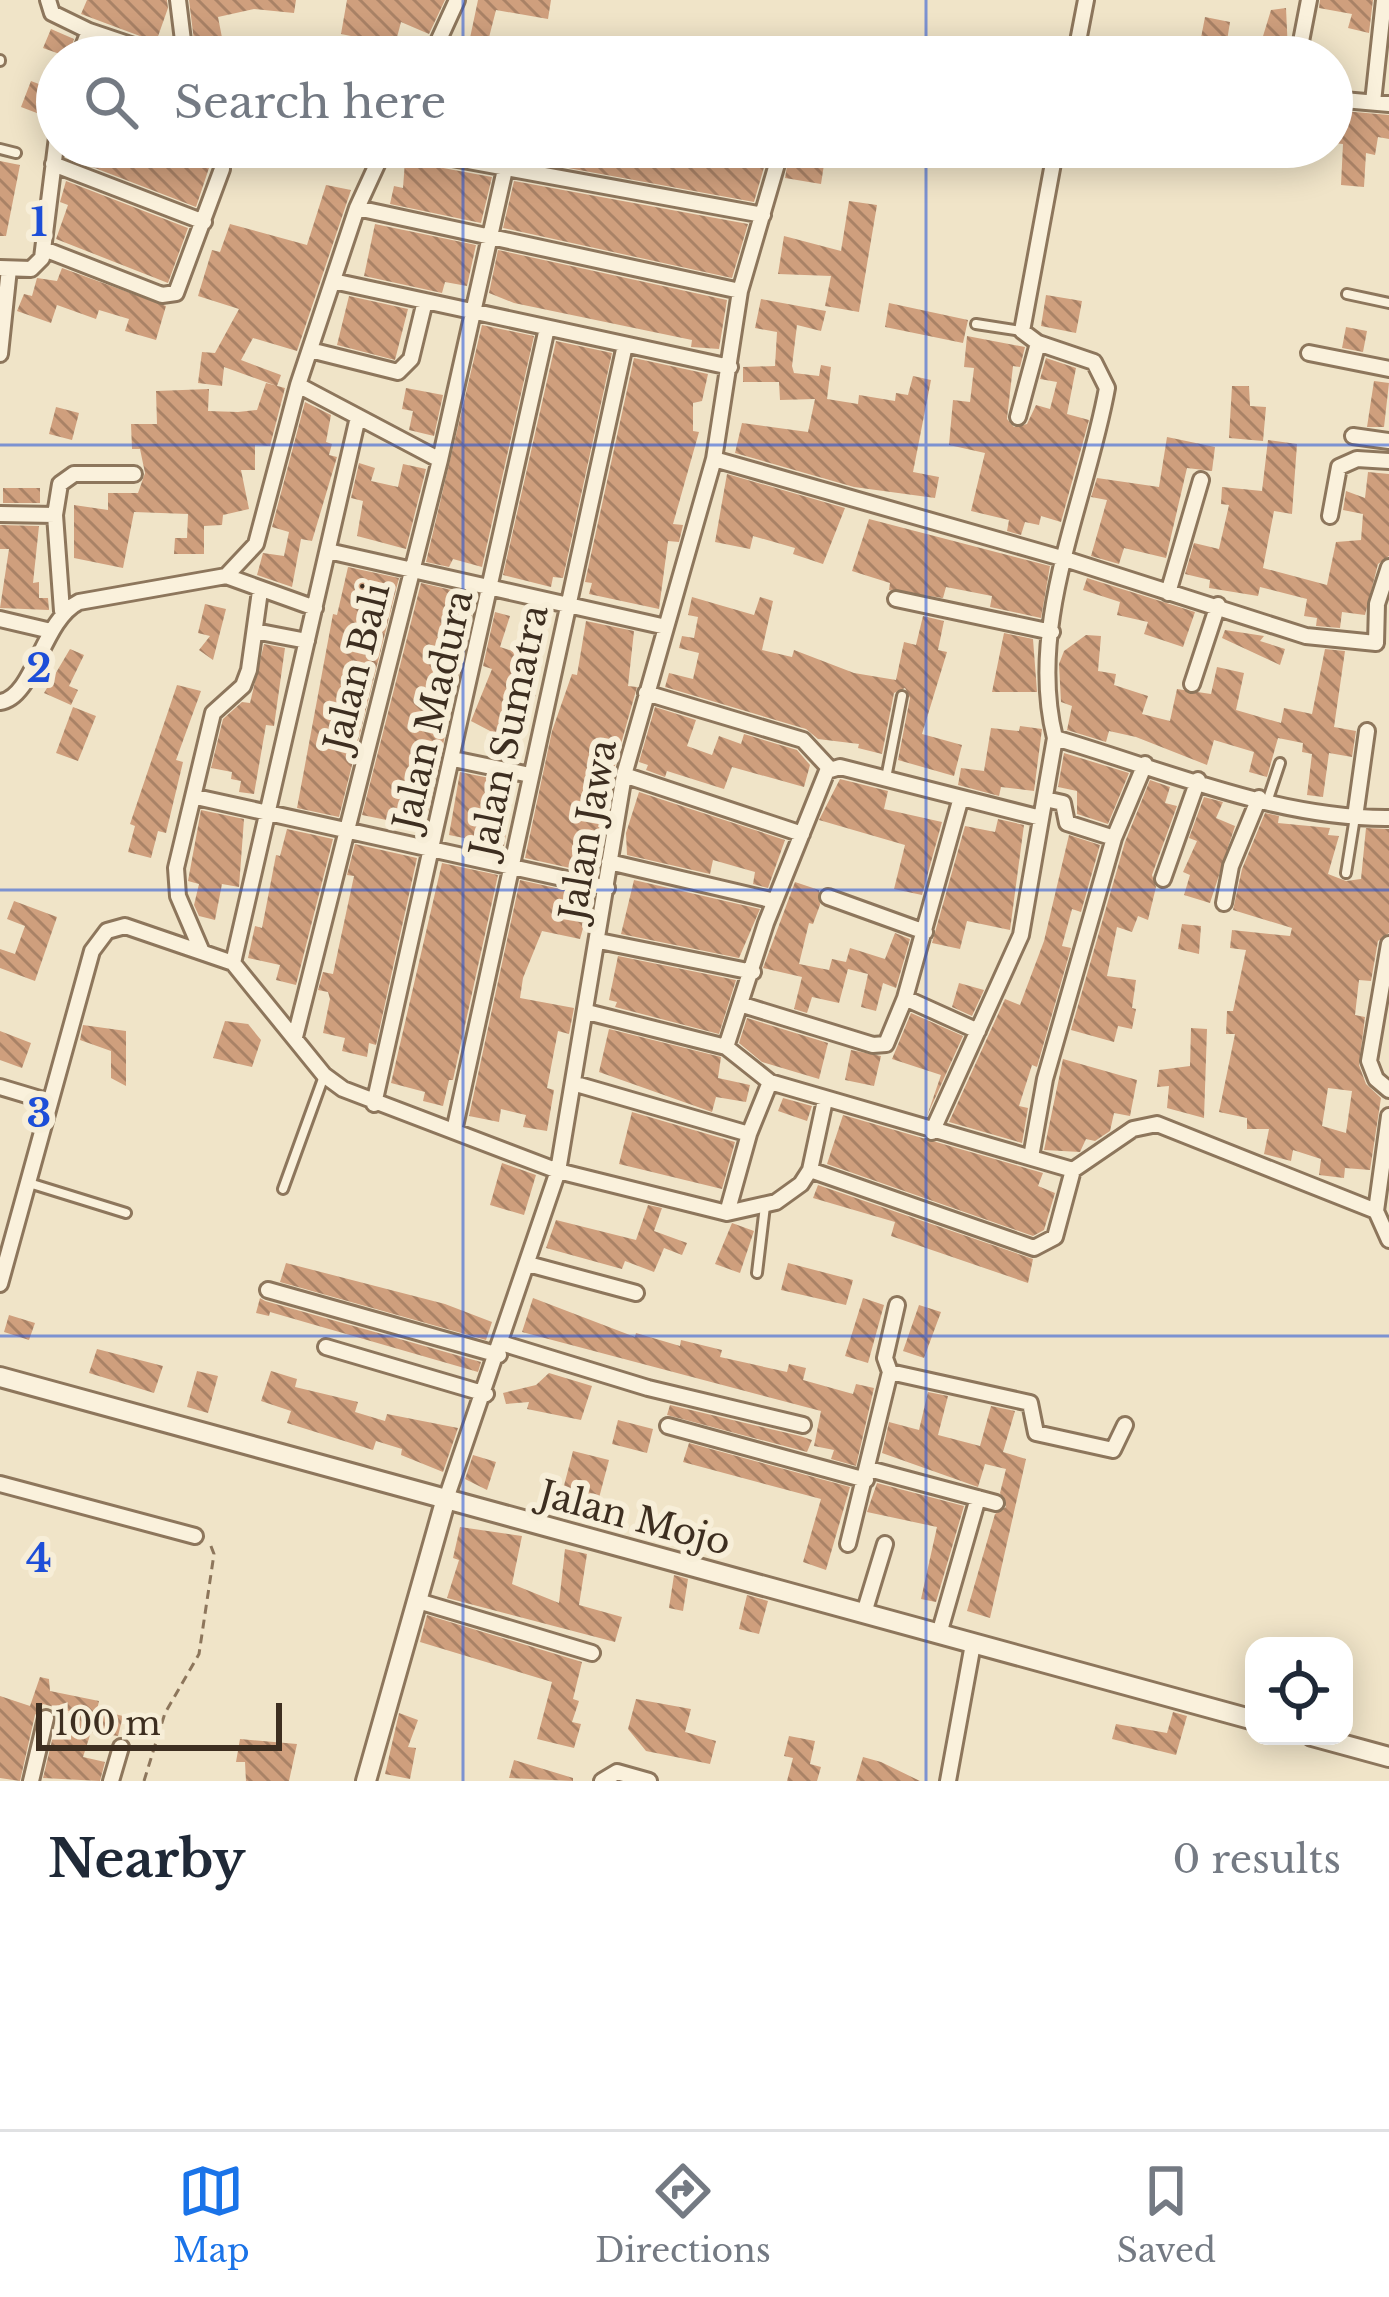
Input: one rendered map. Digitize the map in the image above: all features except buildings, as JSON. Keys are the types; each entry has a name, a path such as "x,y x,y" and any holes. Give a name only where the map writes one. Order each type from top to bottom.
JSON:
{"street":[{"path":"48,0 52,13 101,36"},
{"path":"178,0 182,36"},
{"path":"441,36 457,0"},
{"path":"1079,36 1086,0"},
{"path":"1302,36 1309,0"},
{"path":"1381,103 1384,0"},
{"path":"87,36 89,32"},
{"path":"0,353 4,268 31,269 44,249 53,168"},
{"path":"63,168 204,222"},
{"path":"44,249 172,294 184,282 221,168"},
{"path":"226,576 256,544 298,385 357,208 377,168"},
{"path":"495,168 763,215"},
{"name":"Jalan Jawa","path":"446,1502 559,1171 624,775 714,459 740,291 776,168"},
{"path":"932,1132 1022,934 1055,738 1046,704 1052,632 1106,379 1094,362 1038,343 1022,331 1052,168"},
{"name":"Jalan Bali","path":"295,1036 440,460 505,170"},
{"path":"357,208 740,291"},
{"path":"333,281 730,367"},
{"path":"310,350 398,372 411,358 425,301"},
{"name":"Jalan Madura","path":"374,1104 547,328"},
{"path":"1018,417 1038,343"},
{"name":"Jalan Sumatra","path":"454,1130 625,345"},
{"path":"1309,353 1389,369"},
{"path":"298,385 440,460"},
{"path":"233,963 358,417"},
{"path":"1353,436 1389,441"},
{"path":"1330,516 1339,467 1357,458 1389,461"},
{"path":"714,459 1065,559 1306,635 1368,645 1377,640 1377,604 1389,567"},
{"path":"0,702 18,693 62,611 56,491 66,476 134,474"},
{"path":"1168,593 1202,480"},
{"path":"0,514 55,515"},
{"path":"328,551 666,627"},
{"path":"62,611 79,602 226,576 315,608"},
{"path":"202,952 174,883 213,713 243,686 260,591"},
{"path":"896,599 1052,632"},
{"path":"1192,684 1218,605"},
{"path":"0,620 51,631"},
{"path":"254,631 308,641"},
{"path":"646,693 803,740 830,769 1041,818"},
{"path":"1355,817 1366,731"},
{"path":"1055,738 1264,799 1355,817 1389,818"},
{"path":"453,759 530,775"},
{"path":"1031,1157 1046,1079 1114,838 1145,764"},
{"path":"726,1047 776,901 830,769"},
{"path":"624,775 802,834"},
{"path":"1163,878 1198,780"},
{"path":"196,797 607,888"},
{"path":"1045,799 1063,803 1072,825 1114,838"},
{"path":"1224,903 1232,866 1264,799"},
{"path":"742,1006 877,1046 889,1040 925,932 960,801"},
{"path":"609,862 776,901"},
{"path":"828,897 925,932"},
{"path":"0,1284 98,938 125,926 233,963 324,1075 374,1104 559,1171 727,1213 765,1204 801,1184 810,1170 825,1100"},
{"path":"599,940 752,972"},
{"path":"1389,944 1369,1061 1376,1079 1389,1090"},
{"path":"905,998 979,1031"},
{"path":"587,1012 726,1047 770,1082 825,1100 1073,1170"},
{"path":"727,1213 749,1134 770,1082"},
{"path":"576,1084 749,1134"},
{"path":"0,1087 50,1102"},
{"path":"1389,1116 1376,1211 1389,1240"},
{"path":"810,1170 1034,1248 1055,1238 1073,1170 1133,1129 1157,1124 1376,1211"},
{"path":"529,1264 637,1293"},
{"path":"268,1291 803,1425"},
{"path":"848,1544 890,1372 885,1358 898,1304"},
{"path":"326,1347 486,1394"},
{"path":"890,1372 1030,1402 1036,1433 1100,1450 1113,1450 1125,1425"},
{"name":"Jalan Mojo","path":"0,1377 1245,1718"},
{"path":"668,1426 996,1503"},
{"path":"0,1484 195,1536"},
{"path":"939,1634 978,1498"},
{"path":"366,1781 446,1502"},
{"path":"864,1612 885,1544"},
{"path":"418,1601 592,1653"},
{"path":"948,1781 973,1644"},
{"path":"31,1781 46,1718"},
{"path":"1345,1745 1389,1757"},
{"path":"112,1781 121,1747"},
{"path":"602,1781 617,1772 649,1781"}],"lane":[{"path":"0,149 16,154"},
{"path":"1347,294 1389,303"},
{"path":"976,324 1022,331"},
{"path":"886,779 902,696"},
{"path":"1264,799 1280,763"},
{"path":"1346,873 1355,817"},
{"path":"283,1189 324,1075"},
{"path":"28,1183 126,1213"},
{"path":"757,1274 765,1204"},
{"path":"0,1218 17,1223"}],"path":[{"path":"144,1781 171,1699 199,1654 214,1553 210,1542 195,1536"}]}
